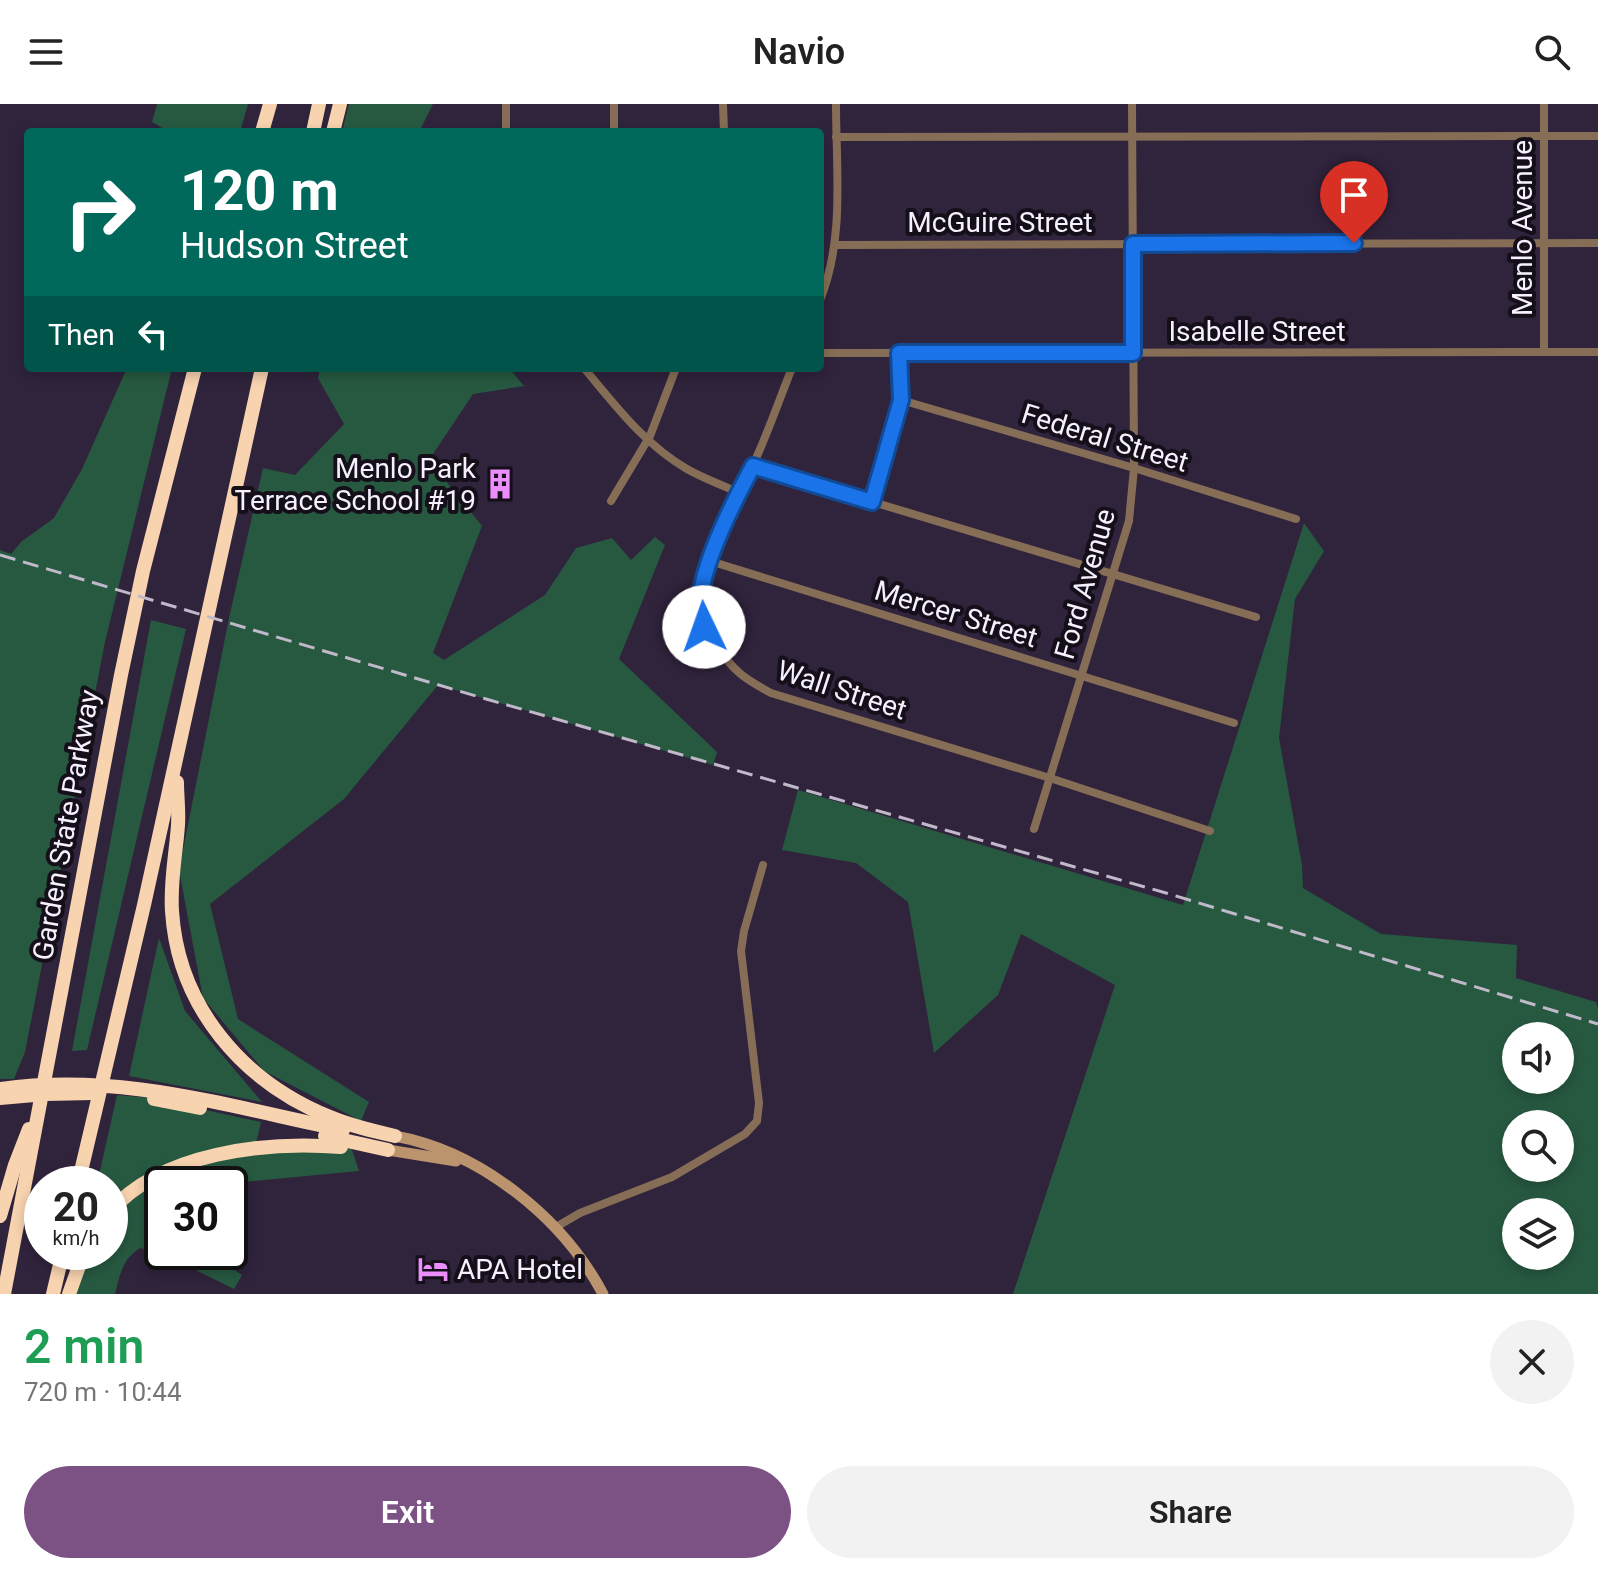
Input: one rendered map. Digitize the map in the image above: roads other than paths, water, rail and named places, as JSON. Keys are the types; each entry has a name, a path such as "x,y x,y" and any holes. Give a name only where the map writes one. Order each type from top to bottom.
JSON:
{"highway":[{"path":"263,128 270,104"},
{"path":"314,128 319,104"},
{"path":"334,128 340,104"},
{"name":"Garden State Parkway","path":"4,1294 128,638 194,372"},
{"path":"82,1166 177,759 261,372"},
{"path":"177,759 178,824 172,872 173,925 183,972 205,1017 240,1060 284,1093 391,1143"},
{"path":"0,1089 75,1083 346,1130 391,1143"},
{"path":"0,1098 74,1093 152,1094"},
{"path":"0,1216 15,1165 41,1099"},
{"path":"128,1194 149,1180 215,1156 291,1145 391,1143"},
{"path":"53,1294 59,1270"},
{"path":"69,1294 78,1270"}],"street":[{"path":"506,104 506,128"},
{"path":"614,104 614,128"},
{"path":"723,104 724,128"},
{"path":"824,289 835,245 836,104"},
{"name":"Ford Avenue","path":"1034,829 1129,521 1134,468 1132,104"},
{"name":"Menlo Avenue","path":"1544,104 1544,352"},
{"path":"836,137 1598,136"},
{"name":"McGuire Street","path":"835,245 1598,243"},
{"name":"Isabelle Street","path":"824,353 1598,352"},
{"path":"872,502 901,400 899,353"},
{"path":"588,372 647,440 687,469 738,492"},
{"path":"611,501 647,440 674,372"},
{"name":"Wall Street","path":"790,372 703,578 700,606 704,627 730,666 746,680 771,693 1050,778 1210,831"},
{"name":"Federal Street","path":"901,400 1296,519"},
{"path":"753,466 1256,617"},
{"name":"Mercer Street","path":"710,561 1234,723"},
{"path":"556,1227 580,1213 672,1177 755,1125 759,1103 741,951 763,865"},
{"path":"391,1143 426,1143 517,1193 556,1227 588,1267 603,1294"}],"railway":[{"path":"0,555 486,699 1166,893 1598,1024"}],"place":[{"name":"Menlo Park Terrace School #19","path":"500,484"},
{"name":"APA Hotel","path":"433,1269"}]}
